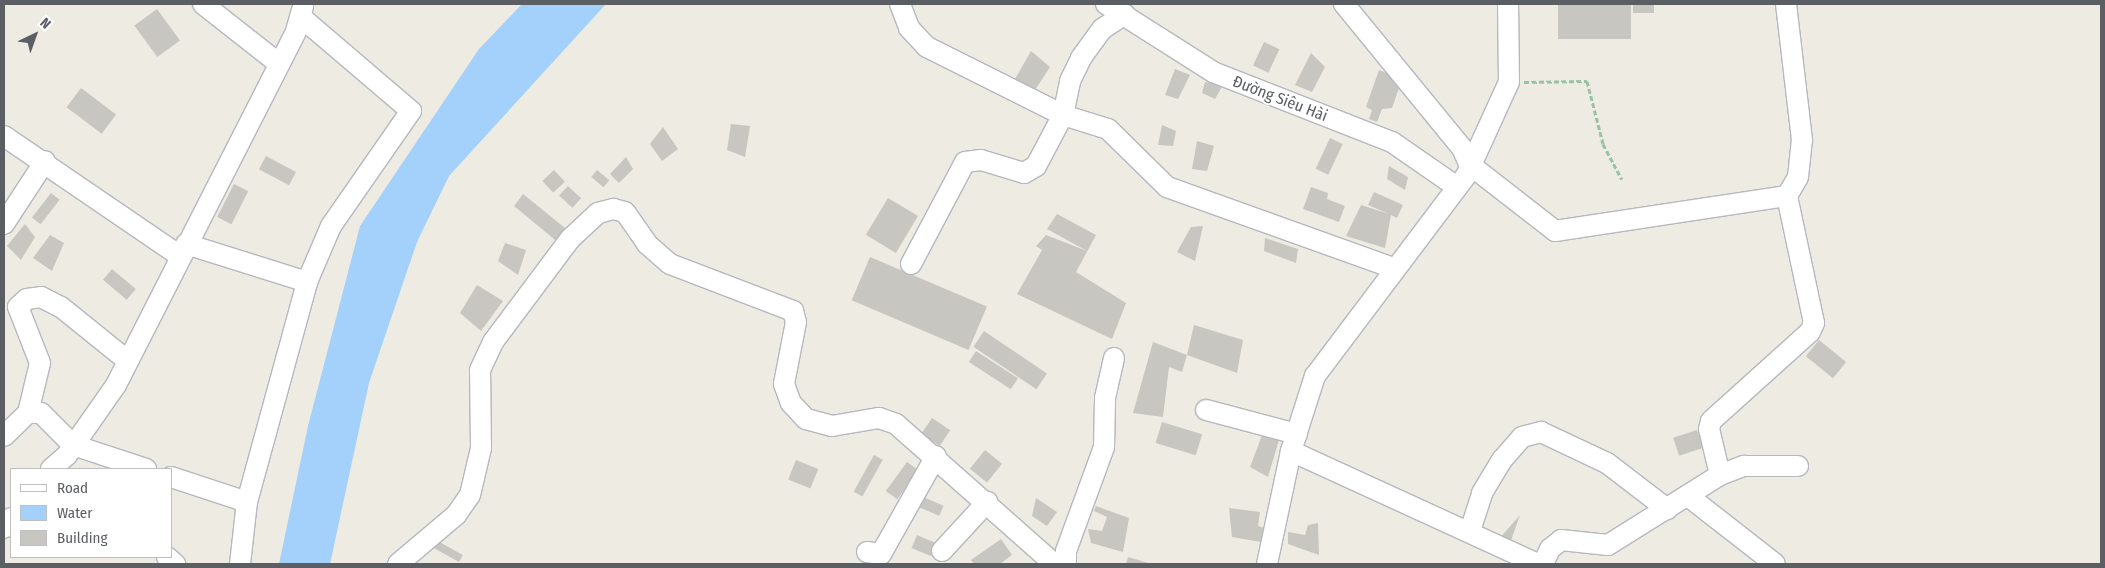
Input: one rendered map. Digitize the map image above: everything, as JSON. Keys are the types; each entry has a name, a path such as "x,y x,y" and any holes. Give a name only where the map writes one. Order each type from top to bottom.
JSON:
{"street":[{"path":"202,4 278,63"},
{"path":"900,4 909,28 927,47 1062,115 1108,129 1167,187 1393,268"},
{"name":"Đường Siêu Hài","path":"1106,4 1125,14 1213,72 1392,142 1457,186"},
{"path":"1344,4 1462,148 1469,164 1546,227 1564,232 1787,196"},
{"path":"1267,564 1294,443 1315,376 1393,268 1457,186 1509,82 1508,4"},
{"path":"1720,475 1709,429 1711,421 1810,332 1814,323 1787,196 1798,177 1802,140 1786,4"},
{"path":"53,468 71,456 108,398 278,63 302,10 411,111 331,226 306,282 247,502 240,564"},
{"path":"911,264 965,162 981,160 1030,173 1062,115 1070,81 1081,58 1102,29 1125,14"},
{"path":"4,136 183,250 306,282"},
{"path":"4,224 46,161"},
{"path":"398,564 456,515 470,495 481,448 480,370 493,342 570,239 606,210 625,212 647,244 670,264 793,311 796,322 784,384 791,403 806,419 832,426 879,418 896,424 936,456 987,502 1045,562"},
{"path":"4,436 28,413 40,363 18,307 27,300 41,297 61,307 128,361"},
{"path":"1066,564 1066,551 1104,446 1105,398 1114,358"},
{"path":"1206,410 1294,443 1538,564"},
{"path":"28,413 48,416 71,456"},
{"path":"1470,531 1482,493 1502,460 1522,437 1541,432 1607,463 1667,510"},
{"path":"71,456 140,468"},
{"path":"867,552 881,554 936,456"},
{"path":"1543,564 1550,548 1561,540 1608,545 1667,510 1720,475 1744,466 1798,466"},
{"path":"172,477 247,502"},
{"path":"1688,496 1775,564"},
{"path":"942,551 987,502"}],"path":[{"path":"1509,82 1587,81 1603,144 1622,179"}],"water":[{"path":"522,4 606,4 449,176 417,242 369,383 330,564 279,564 308,426 360,226 479,49"}],"building":[{"path":"1558,4 1631,4 1631,39 1558,39"},
{"path":"1633,4 1654,4 1654,13 1633,13"},
{"path":"157,9 180,41 157,57 134,25"},
{"path":"1264,42 1279,49 1268,73 1253,66"},
{"path":"1031,51 1050,67 1035,90 1015,79"},
{"path":"1311,53 1325,67 1312,92 1295,85"},
{"path":"1175,69 1190,75 1178,99 1165,95"},
{"path":"1379,70 1397,77 1395,83 1400,85 1392,108 1382,109 1377,122 1369,119 1372,110 1366,107"},
{"path":"1205,82 1223,85 1215,99 1202,93"},
{"path":"81,88 116,114 102,134 67,107"},
{"path":"731,124 750,126 745,157 727,150"},
{"path":"1162,125 1176,131 1173,146 1158,145"},
{"path":"663,127 678,149 662,161 650,144"},
{"path":"1330,138 1343,144 1328,175 1316,169"},
{"path":"1197,141 1214,146 1207,171 1192,169"},
{"path":"266,156 296,172 289,185 259,169"},
{"path":"626,157 633,169 619,183 610,174"},
{"path":"1389,166 1408,177 1405,190 1387,179"},
{"path":"554,170 565,182 553,193 542,181"},
{"path":"597,170 609,180 603,187 591,177"},
{"path":"234,184 248,191 231,224 217,217"},
{"path":"568,186 581,198 572,208 559,196"},
{"path":"1311,187 1328,193 1327,199 1345,206 1339,222 1303,209"},
{"path":"1374,192 1403,205 1397,218 1391,215 1385,248 1346,236 1361,205 1389,214 1368,205"},
{"path":"51,193 60,200 41,224 32,217"},
{"path":"523,194 565,228 560,244 514,206"},
{"path":"888,198 918,216 896,253 866,235"},
{"path":"1057,214 1096,235 1076,272 1126,303 1112,339 1017,294 1042,250 1036,246 1046,235 1087,251 1047,229"},
{"path":"25,224 35,237 21,260 7,246"},
{"path":"1203,226 1195,261 1177,252 1191,227"},
{"path":"50,235 64,243 52,271 33,258"},
{"path":"1265,238 1298,249 1296,263 1264,251"},
{"path":"505,243 526,250 518,275 498,261"},
{"path":"870,257 987,307 969,350 852,300"},
{"path":"112,269 136,289 127,300 103,280"},
{"path":"477,285 503,301 481,331 460,313"},
{"path":"1194,325 1243,340 1237,373 1187,355"},
{"path":"984,331 1047,373 1036,389 973,347"},
{"path":"1819,340 1846,362 1833,378 1806,356"},
{"path":"1153,342 1187,355 1182,372 1169,367 1163,417 1133,413"},
{"path":"976,351 1018,378 1011,389 969,362"},
{"path":"932,418 950,430 940,446 921,434"},
{"path":"1162,422 1202,434 1196,455 1156,443"},
{"path":"1264,430 1281,433 1268,477 1250,467"},
{"path":"1697,430 1703,448 1679,456 1673,438"},
{"path":"985,450 1002,464 987,482 970,469"},
{"path":"874,455 883,460 862,497 854,492"},
{"path":"796,460 818,469 810,488 788,479"},
{"path":"907,462 918,470 897,499 886,491"},
{"path":"916,494 944,506 939,516 912,504"},
{"path":"1036,498 1057,512 1047,526 1032,516"},
{"path":"1096,506 1129,518 1123,552 1091,543 1088,529 1102,531 1107,517 1094,511"},
{"path":"1229,508 1260,512 1258,526 1264,528 1261,542 1232,537"},
{"path":"1520,515 1510,543 1499,539"},
{"path":"1318,523 1319,555 1288,544 1288,532 1305,535 1308,525"},
{"path":"917,535 936,543 931,556 912,548"},
{"path":"434,539 463,555 459,562 430,546"},
{"path":"1001,539 1012,555 1000,564 974,564 971,560"},
{"path":"1128,557 1152,564 1126,564"}]}
